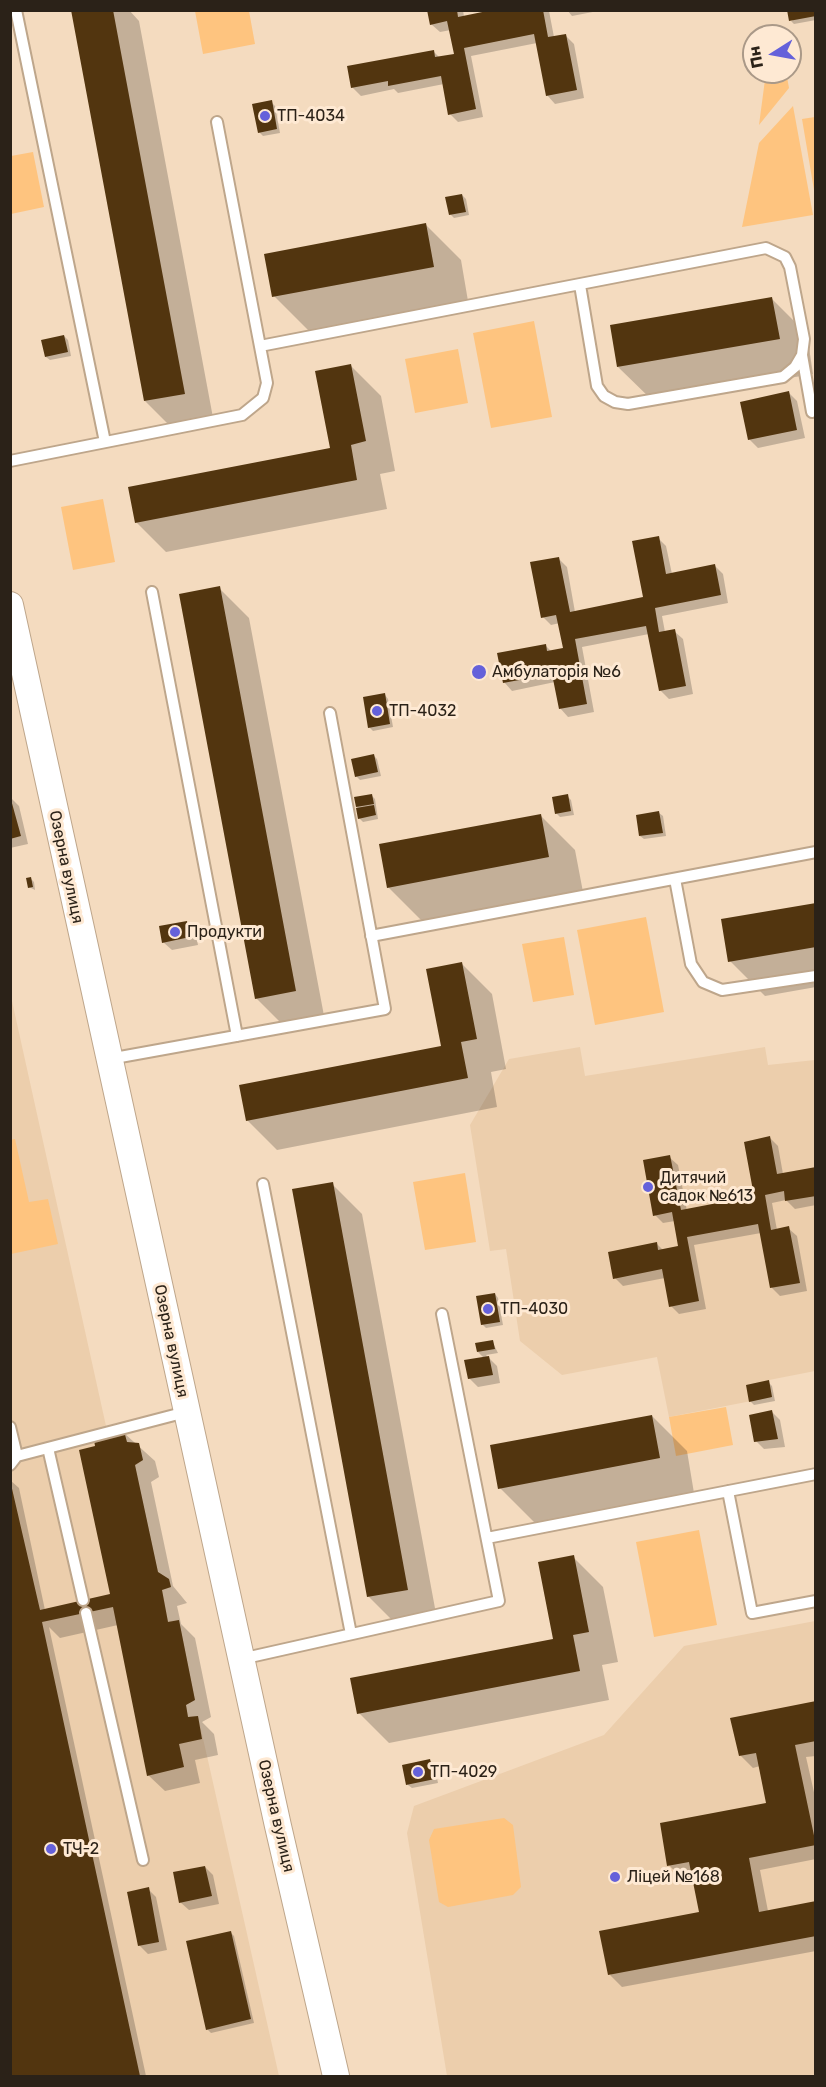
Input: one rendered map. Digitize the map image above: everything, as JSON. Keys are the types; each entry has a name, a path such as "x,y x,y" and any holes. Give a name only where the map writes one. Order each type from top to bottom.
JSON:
{"street":[{"name":"Озерна вулиця","path":"10,605 186,1412 336,2076"}],"lane":[{"path":"16,10 105,442"},
{"path":"10,461 242,415 259,402 267,383 218,122"},
{"path":"260,346 766,248 785,257 790,267 804,339 802,355 812,412"},
{"path":"580,285 597,386 604,396 615,402 628,404 783,377 795,367 802,355"},
{"path":"152,592 237,1036"},
{"path":"108,1059 385,1009 330,713"},
{"path":"371,936 816,852"},
{"path":"675,879 691,964 703,982 722,990 816,976"},
{"path":"263,1184 351,1634"},
{"path":"241,1659 499,1602 442,1314"},
{"path":"10,1427 14,1461 48,1448 186,1412"},
{"path":"48,1448 83,1600"},
{"path":"487,1538 816,1474"},
{"path":"728,1491 752,1613 816,1601"},
{"path":"86,1613 143,1860"}],"shaded area":[{"path":"195,11 249,11 255,44 203,54"},
{"path":"764,84 788,84 789,88 759,125"},
{"path":"793,106 813,215 742,227 759,143"},
{"path":"816,117 815,196 802,119"},
{"path":"33,152 44,207 11,214 11,156"},
{"path":"534,321 552,417 491,428 473,333"},
{"path":"458,349 468,403 415,413 405,359"},
{"path":"103,499 115,562 73,570 61,507"},
{"path":"646,917 664,1012 595,1025 577,930"},
{"path":"564,937 574,995 533,1002 522,944"},
{"path":"10,992 108,1435 127,1442 139,1443 143,1460 135,1466 158,1572 169,1579 171,1587 162,1590 168,1621 179,1620 195,1700 186,1705 188,1717 198,1716 279,2076 11,2076"},
{"name":"Дитячий садок №613","path":"580,1047 585,1076 765,1047 768,1065 815,1060 815,1371 769,1380 772,1397 669,1417 657,1357 562,1375 520,1341 506,1249 490,1251 470,1125 509,1059"},
{"path":"15,1139 29,1202 48,1199 58,1244 11,1254 10,1140"},
{"path":"465,1173 476,1242 425,1250 413,1182"},
{"path":"726,1407 733,1445 676,1456 669,1417"},
{"path":"699,1530 717,1625 654,1637 636,1542"},
{"name":"Ліцей №168","path":"815,1621 815,2076 447,2076 407,1833 414,1806 604,1735 684,1646"},
{"path":"504,1818 513,1825 521,1887 513,1895 448,1907 439,1902 429,1840 434,1829"}],"building":[{"path":"71,10 113,10 185,394 144,401"},
{"path":"427,10 457,10 458,17 492,10 543,10 548,37 566,34 577,90 546,96 534,34 464,48 476,109 448,115 441,76 388,86 388,81 351,88 347,66 434,50 435,57 454,54 447,21 430,25"},
{"path":"787,10 816,10 816,16 789,21"},
{"name":"ТП-4034","path":"272,100 277,129 258,133 252,104"},
{"path":"462,194 466,212 449,215 445,197"},
{"path":"426,223 434,267 272,297 264,254"},
{"path":"772,297 780,339 617,367 610,325"},
{"path":"64,335 68,352 45,357 41,340"},
{"path":"351,364 366,441 351,445 357,480 135,523 128,487 330,448 315,371"},
{"path":"789,391 797,430 748,440 740,402"},
{"path":"659,536 666,574 715,564 721,595 655,608 659,632 675,629 686,686 659,691 646,626 575,639 587,704 559,709 552,674 503,683 497,653 546,644 547,651 563,648 556,615 541,618 530,562 559,557 570,612 643,597 632,541"},
{"path":"220,586 296,991 255,999 179,594"},
{"name":"ТП-4032","path":"385,693 390,724 368,728 363,697"},
{"path":"374,754 378,772 355,777 351,759"},
{"path":"372,794 374,804 356,807 354,797"},
{"path":"568,794 571,811 555,814 552,797"},
{"path":"10,796 21,836 10,839"},
{"path":"374,805 376,815 358,819 356,808"},
{"path":"659,811 663,833 639,836 636,815"},
{"path":"541,814 549,857 387,888 379,844"},
{"path":"31,877 33,887 28,888 26,878"},
{"path":"816,903 816,947 728,962 721,919"},
{"name":"Продукти","path":"187,921 190,937 162,943 159,926"},
{"path":"462,962 477,1039 461,1042 468,1078 246,1121 239,1085 441,1046 426,969"},
{"path":"770,1136 777,1174 816,1167 816,1196 785,1201 784,1191 765,1195 771,1230 789,1226 800,1283 770,1288 758,1224 687,1237 699,1301 669,1307 662,1269 613,1279 608,1252 657,1242 658,1250 678,1246 672,1212 653,1216 643,1160 670,1155 681,1210 754,1196 744,1142"},
{"path":"333,1182 408,1590 367,1597 292,1189"},
{"name":"ТП-4030","path":"495,1293 500,1322 481,1325 476,1296"},
{"path":"493,1340 495,1349 477,1352 475,1343"},
{"path":"489,1356 493,1375 468,1379 464,1360"},
{"path":"769,1380 772,1397 749,1402 746,1385"},
{"path":"772,1410 778,1439 754,1442 749,1415"},
{"path":"652,1415 660,1458 498,1489 490,1445"},
{"name":"ТЧ-2","path":"124,1431 127,1442 139,1443 143,1460 135,1465 158,1572 169,1579 171,1587 162,1590 168,1622 179,1620 195,1700 186,1705 188,1717 198,1716 202,1739 179,1744 184,1767 147,1776 113,1607 42,1622 140,2076 10,2076 10,1480 40,1610 110,1594 79,1450 95,1446 94,1440"},
{"path":"574,1555 589,1632 573,1635 580,1671 357,1714 350,1678 553,1639 538,1562"},
{"path":"816,1701 816,1741 795,1745 816,1845 749,1858 759,1912 816,1901 816,1936 608,1975 599,1931 699,1912 689,1862 667,1866 660,1823 766,1803 756,1753 739,1756 730,1718"},
{"name":"ТП-4029","path":"430,1759 435,1779 406,1785 402,1765"},
{"path":"205,1866 212,1896 179,1903 173,1872"},
{"path":"149,1887 159,1942 138,1946 127,1892"},
{"path":"231,1931 251,2019 206,2030 186,1941"}],"place":[{"name":"ТП-4034","path":"265,116"},
{"name":"Амбулаторія №6","path":"479,672"},
{"name":"ТП-4032","path":"377,711"},
{"name":"Продукти","path":"175,932"},
{"name":"Дитячий садок №613","path":"648,1187"},
{"name":"ТП-4030","path":"488,1309"},
{"name":"ТП-4029","path":"418,1772"},
{"name":"ТЧ-2","path":"51,1849"},
{"name":"Ліцей №168","path":"615,1877"}]}
